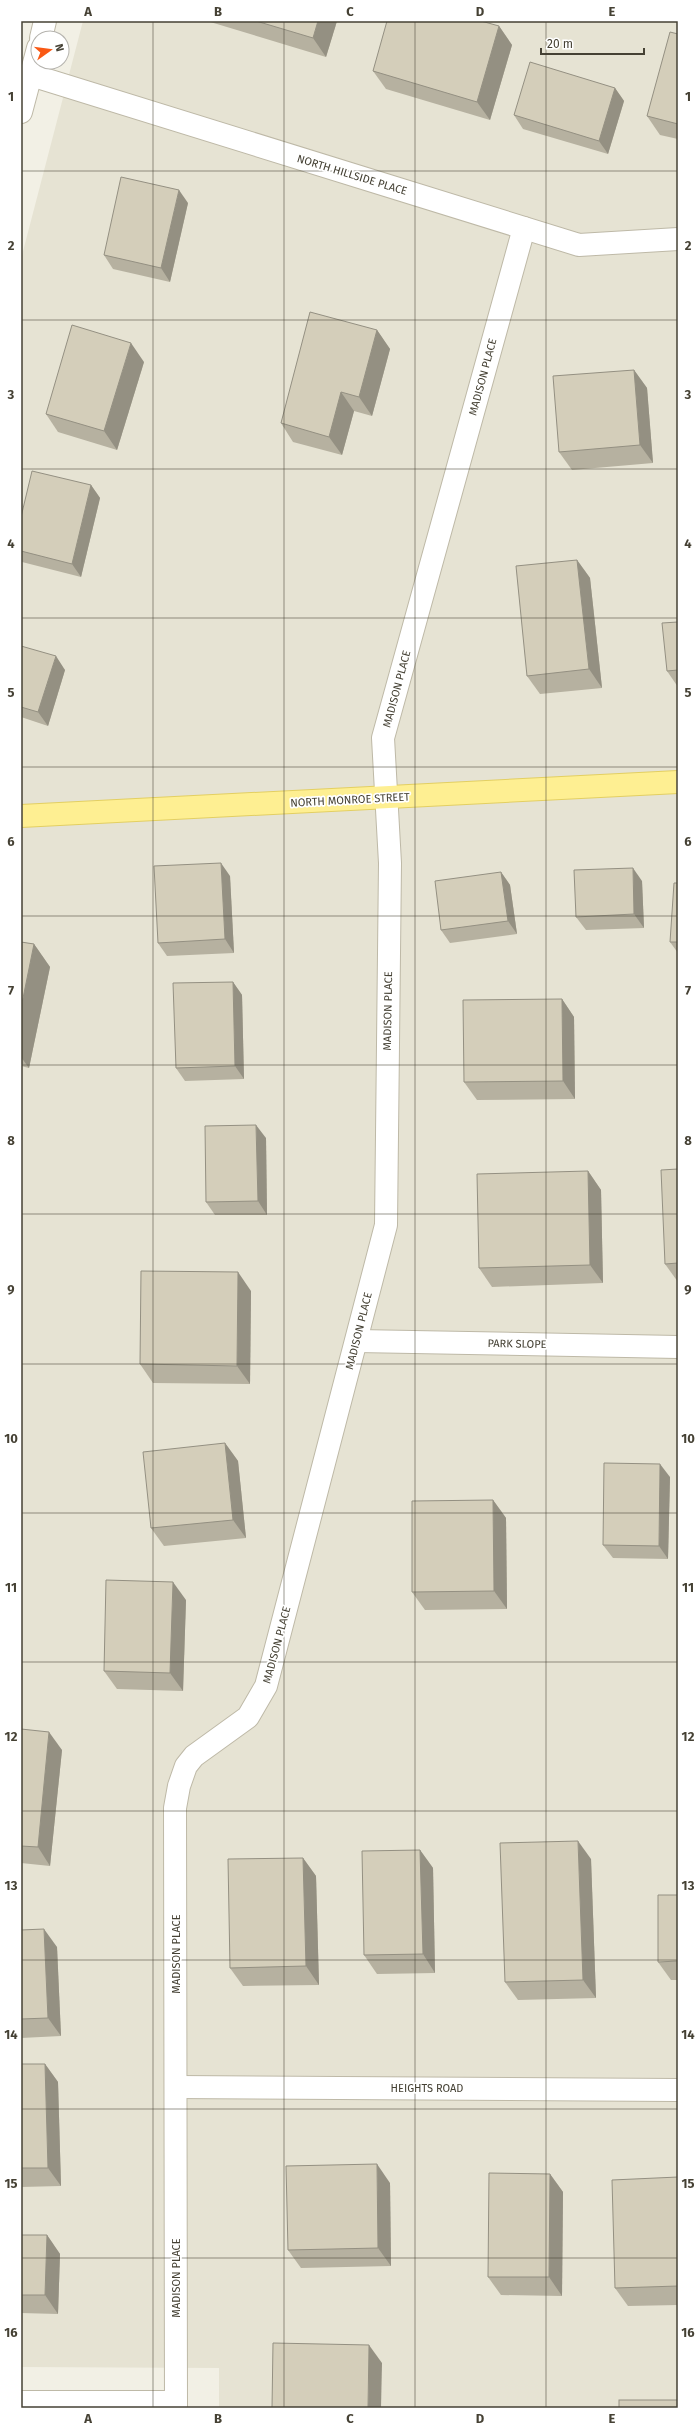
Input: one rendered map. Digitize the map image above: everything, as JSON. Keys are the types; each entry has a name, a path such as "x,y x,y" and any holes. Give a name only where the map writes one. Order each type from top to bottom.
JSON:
{"main road":[{"name":"NORTH MONROE STREET","path":"21,816 678,782"}],"street":[{"path":"21,112 30,69"},
{"name":"NORTH HILLSIDE PLACE","path":"49,70 579,245 678,239"},
{"name":"MADISON PLACE","path":"176,2405 176,1808 179,1786 186,1766 194,1756 248,1717 266,1686 386,1225 390,863 383,738 524,228"},
{"name":"PARK SLOPE","path":"357,1341 678,1347"},
{"name":"HEIGHTS ROAD","path":"176,2087 678,2090"},
{"path":"21,2402 176,2405"}],"shaded area":[{"path":"83,21 678,21 678,2408 219,2408 219,2368 21,2367 21,259"}],"building":[{"path":"256,21 318,21 313,38"},
{"path":"387,21 481,21 499,26 477,102 373,71"},
{"path":"670,32 678,34 678,124 647,116"},
{"path":"530,62 615,88 599,141 514,115"},
{"path":"121,177 179,190 161,268 104,255"},
{"path":"310,312 377,330 359,397 341,392 329,437 281,423"},
{"path":"72,325 131,343 104,431 46,414"},
{"path":"634,370 640,445 559,452 553,376"},
{"path":"32,471 91,485 72,564 21,551 21,517"},
{"path":"577,560 589,669 527,676 516,566"},
{"path":"678,622 678,670 667,671 662,623"},
{"path":"21,646 56,656 38,712 21,707"},
{"path":"221,863 225,939 158,943 154,866"},
{"path":"633,868 634,914 576,917 574,870"},
{"path":"501,872 508,921 441,930 435,881"},
{"path":"674,883 678,883 678,942 670,942"},
{"path":"21,942 34,944 21,1008"},
{"path":"233,982 235,1066 176,1068 173,983"},
{"path":"562,999 563,1081 464,1082 463,1000"},
{"path":"256,1125 258,1201 206,1202 205,1126"},
{"path":"678,1169 678,1263 665,1264 661,1170"},
{"path":"588,1171 590,1265 479,1268 477,1174"},
{"path":"141,1271 238,1272 237,1366 140,1364"},
{"path":"225,1443 233,1520 151,1528 143,1452"},
{"path":"604,1463 660,1464 659,1546 603,1545"},
{"path":"493,1500 494,1591 412,1592 412,1501"},
{"path":"106,1580 173,1582 170,1673 104,1671"},
{"path":"21,1729 49,1732 38,1847 21,1846"},
{"path":"578,1841 583,1980 505,1982 500,1843"},
{"path":"420,1850 423,1954 364,1955 362,1851"},
{"path":"303,1858 306,1966 230,1968 228,1859"},
{"path":"658,1895 678,1895 678,1961 658,1962"},
{"path":"44,1929 48,2018 21,2019 21,1930"},
{"path":"21,2064 45,2064 48,2168 21,2168"},
{"path":"377,2164 378,2248 288,2250 286,2166"},
{"path":"489,2173 550,2174 549,2277 488,2277"},
{"path":"678,2177 678,2286 615,2288 612,2180"},
{"path":"21,2235 47,2235 45,2295 21,2295"},
{"path":"273,2343 369,2345 368,2408 272,2408"},
{"path":"619,2400 678,2400 678,2408 619,2408"}]}
